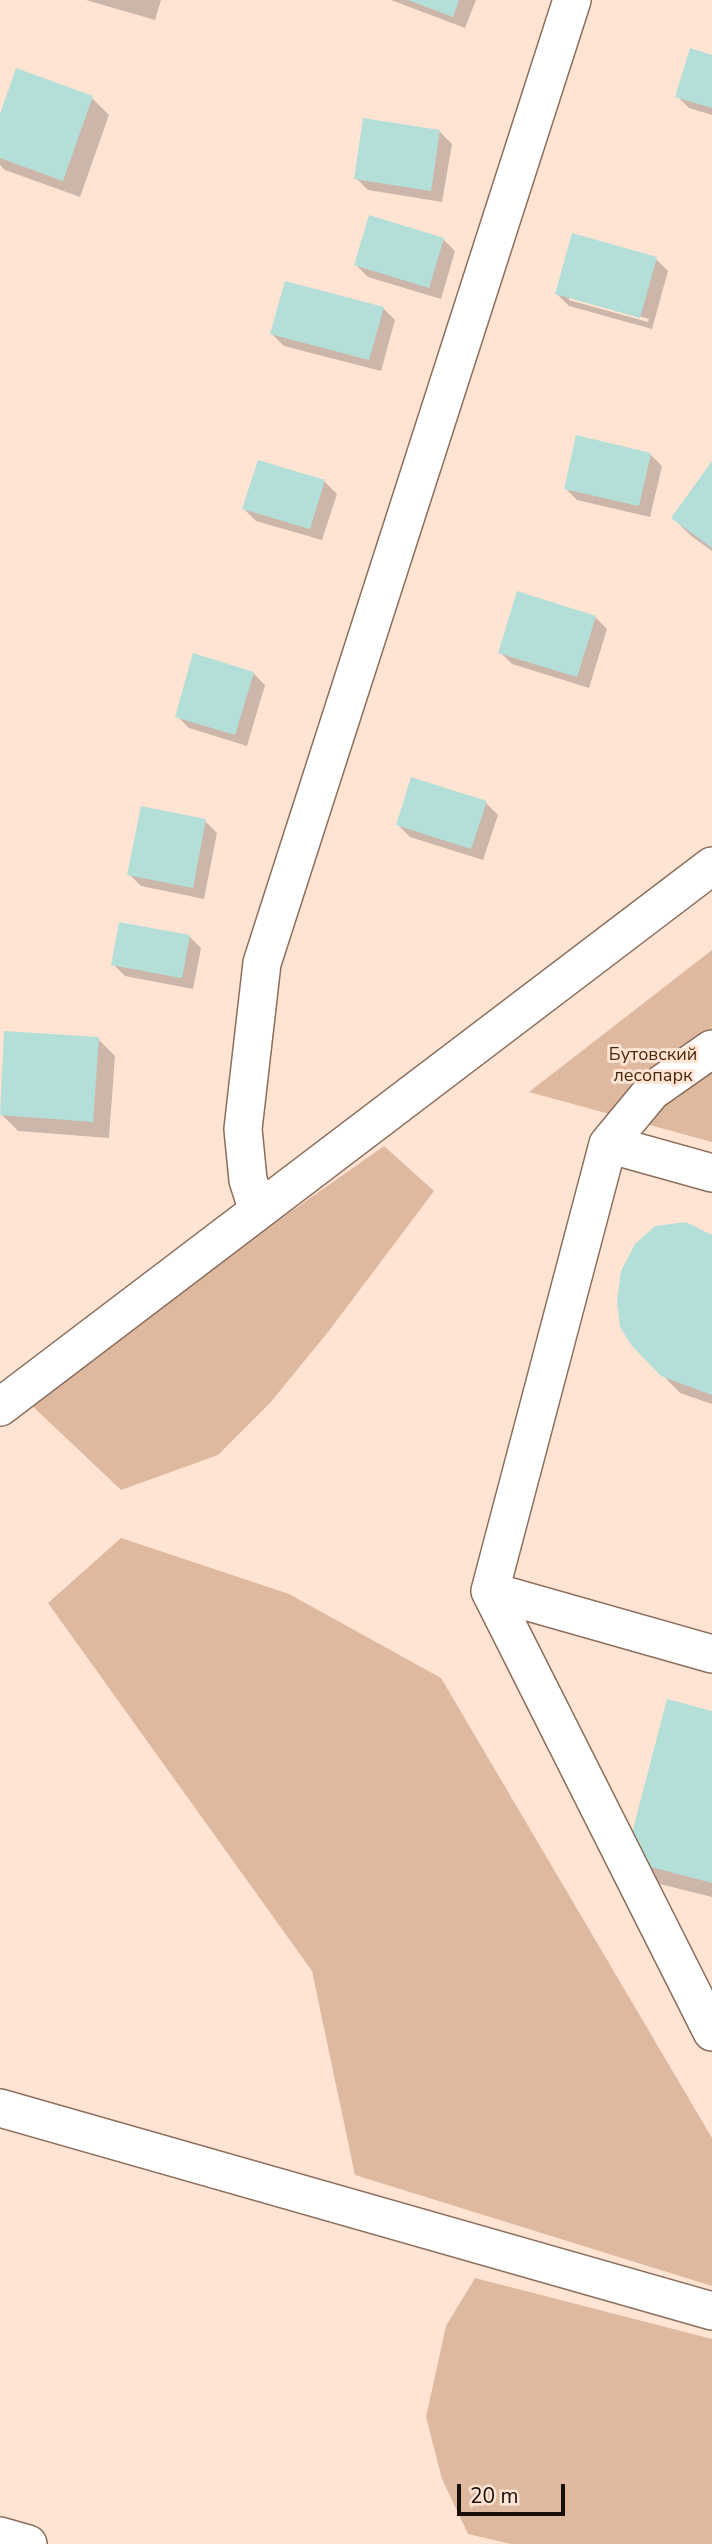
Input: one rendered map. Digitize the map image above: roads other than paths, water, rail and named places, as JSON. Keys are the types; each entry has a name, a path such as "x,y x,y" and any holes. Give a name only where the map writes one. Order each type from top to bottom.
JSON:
{"street":[{"path":"258,1211 248,1180 243,1129 262,963 572,0"},
{"path":"0,1407 712,866"},
{"path":"712,1049 652,1091 608,1144 491,1591 712,2032"},
{"path":"608,1144 712,1173"},
{"path":"491,1591 712,1654"},
{"path":"3,2111 712,2311"},
{"path":"0,2536 28,2544"}],"park label":[{"name":"Бутовский лесопарк","path":"653,1066"}]}
